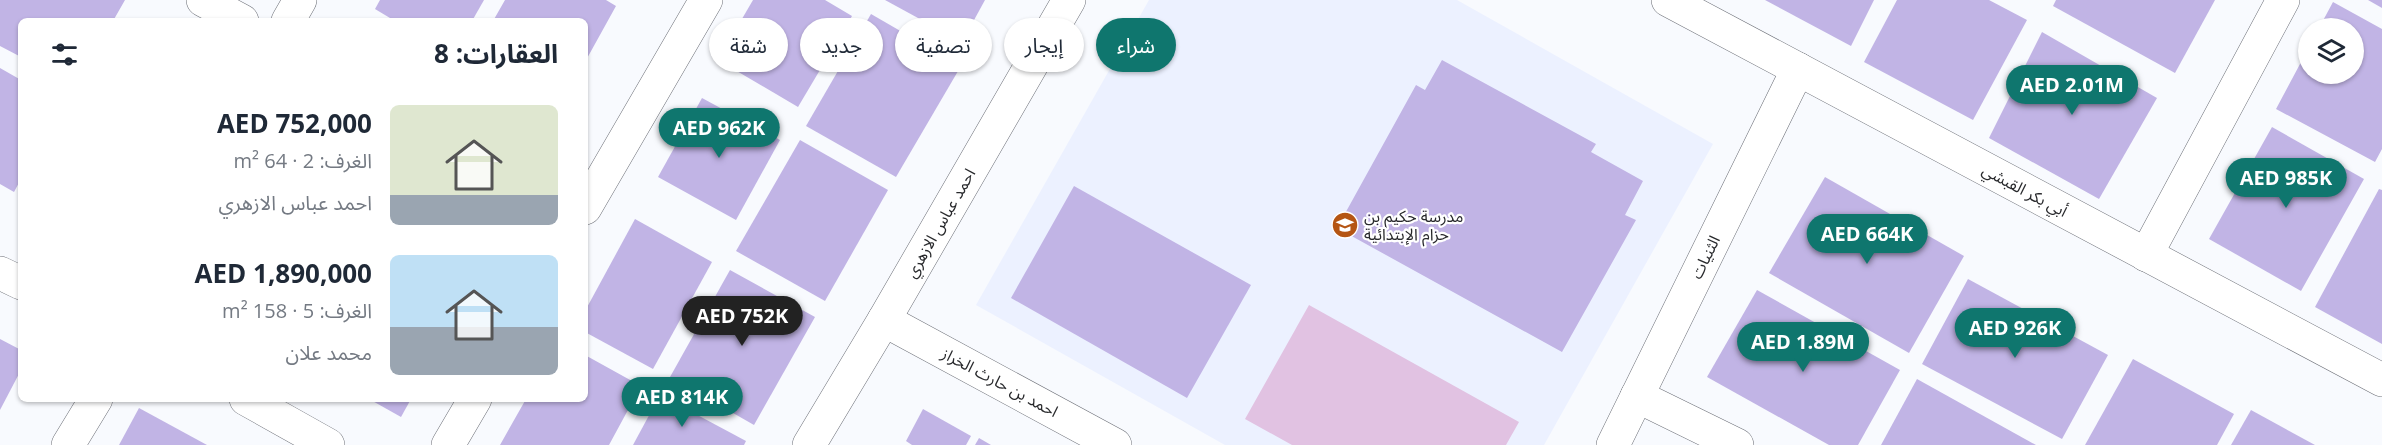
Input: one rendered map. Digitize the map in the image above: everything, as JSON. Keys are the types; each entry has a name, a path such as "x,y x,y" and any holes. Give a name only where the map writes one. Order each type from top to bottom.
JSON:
{"street":[{"path":"203,0 236,18"},
{"path":"290,18 300,0"},
{"path":"588,202 706,0"},
{"name":"احمد عباس الازهري","path":"808,445 884,320 1068,0"},
{"name":"أبي بكر القبشي","path":"1668,0 2382,380"},
{"path":"2146,255 2283,0"},
{"name":"الثنيات","path":"1613,445 1798,69"},
{"path":"0,273 18,282"},
{"name":"احمد بن حارث الخراز","path":"884,320 1116,445"},
{"path":"1637,396 1737,445"},
{"path":"68,445 94,402"},
{"path":"251,402 328,445"},
{"path":"448,445 473,402"}],"shaded area":[{"name":"مدرسة حكيم بن حزام الإبتدائية","path":"1149,0 1457,0 1713,144 1544,445 1225,445 976,305 1108,72 1176,72 1176,18 1139,18"},
{"path":"1309,305 1519,422 1506,445 1292,445 1245,419"}],"building":[{"path":"0,0 125,0 115,18 18,18 18,55 0,46"},
{"path":"380,0 484,0 474,18 390,18 375,9"},
{"path":"505,0 606,0 616,6 588,57 588,18 495,18"},
{"path":"753,0 825,0 852,16 851,18 800,18 800,72 819,72 798,107 738,72 788,72 788,18 742,18"},
{"path":"885,0 985,0 975,18 918,18"},
{"path":"1765,0 1874,0 1851,46"},
{"path":"1897,0 1989,0 2027,20 1973,120 1864,62"},
{"path":"2056,0 2215,0 2175,73 2053,6"},
{"path":"2368,0 2382,0 2382,8"},
{"path":"2333,2 2362,18 2324,18"},
{"path":"2364,19 2382,29 2382,149 2375,162 2276,109 2298,68 2298,84 2364,84"},
{"path":"883,21 895,28 895,72 957,72 896,177 806,126 837,72 883,72"},
{"path":"2042,32 2157,98 2099,199 1989,138"},
{"path":"1442,60 1596,144 1591,152 1643,181 1625,215 1636,220 1562,352 1337,228 1416,85 1425,90"},
{"path":"0,68 18,78 18,185 14,192 0,184"},
{"path":"702,98 780,140 736,220 658,177"},
{"path":"2272,127 2364,179 2301,291 2209,239"},
{"path":"800,140 888,190 825,301 736,251"},
{"path":"1825,177 1964,256 1909,353 1769,273"},
{"path":"1074,186 1251,285 1187,398 1011,298"},
{"path":"2379,189 2382,190 2382,344 2315,307"},
{"path":"635,219 712,262 653,369 588,334 588,305"},
{"path":"730,270 815,317 754,425 670,377"},
{"path":"1968,279 2108,355 2062,439 1922,364"},
{"path":"1757,290 1900,370 1858,445 1829,445 1707,377"},
{"path":"0,339 18,348 18,376 0,410"},
{"path":"588,357 641,386 609,445 500,445 524,402 588,402"},
{"path":"2133,359 2234,414 2217,445 2085,445"},
{"path":"1917,379 2036,445 1881,445"},
{"path":"660,395 746,441 744,445 633,445"},
{"path":"374,402 409,402 401,417"},
{"path":"139,408 207,445 119,445"},
{"path":"923,409 971,436 966,445 912,445 906,441"},
{"path":"2251,410 2315,445 2231,445"},
{"path":"979,438 991,445 975,445"}],"place":[{"name":"مدرسة حكيم بن حزام الإبتدائية","path":"1345,225"}]}
